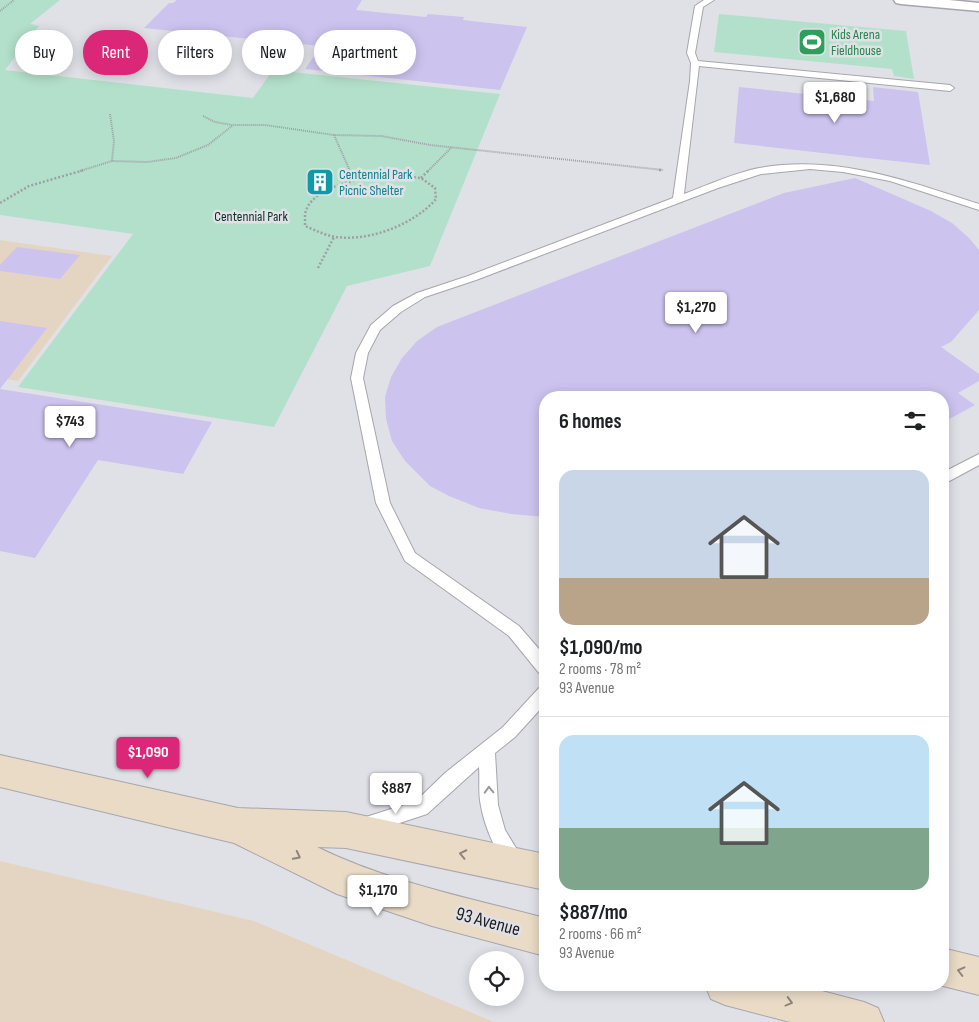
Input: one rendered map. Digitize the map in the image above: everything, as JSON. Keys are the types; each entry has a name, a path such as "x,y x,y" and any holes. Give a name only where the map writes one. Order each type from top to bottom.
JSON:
{"main road":[{"name":"93 Avenue","path":"0,771 238,826 346,830 532,869"},
{"name":"93 Avenue","path":"238,826 337,876 432,907 539,935"},
{"path":"949,969 979,976"},
{"path":"748,991 864,1022"}],"street":[{"path":"901,0 979,7"}],"lane":[{"path":"678,200 695,63 691,53 699,6 710,0"},
{"path":"695,63 950,88"},
{"path":"539,661 514,630 410,557 383,502 357,378 362,353 376,328 397,309 421,295 472,278 760,171 810,166 868,173 979,206"},
{"path":"949,476 979,459"},
{"path":"346,830 420,808 509,732 539,700"},
{"path":"487,750 489,805 498,834 532,869"}],"path":[{"path":"0,11 14,0"},
{"path":"110,114 114,141 112,161"},
{"path":"203,116 216,122 232,125 265,125 334,135 381,136 453,147 682,172"},
{"path":"0,203 29,186 112,161 146,162 176,158 208,145 232,125"},
{"path":"334,135 354,180"},
{"path":"421,178 453,147"},
{"path":"390,175 421,178 433,185 437,194 435,203 427,212 398,228 382,233 334,237 305,226 303,217 307,206 330,189 354,180 390,175"},
{"path":"318,268 334,237"}],"shaded area":[{"path":"0,240 112,256 18,381 0,378"},
{"path":"0,861 254,921 494,1022 0,1022"}],"green space":[{"name":"Centennial Park","path":"0,0 60,0 30,24 39,26 36,30 15,30 15,57 5,70 15,71 15,75 49,75 253,98 269,75 304,75 304,73 500,94 430,266 347,286 274,427 18,387 133,234 0,215"},
{"name":"Kids Arena Fieldhouse","path":"719,14 906,31 914,79 894,76 892,69 714,52"}],"building":[{"path":"177,0 362,0 356,10 426,17 428,14 464,17 463,20 527,27 500,90 361,75 416,75 416,30 314,30 314,45 304,44 304,30 242,30 242,38 232,37 232,30 164,30 144,28 169,3"},
{"path":"314,56 314,70 305,69"},
{"path":"739,87 874,101 873,87 918,92 930,165 734,143"},
{"path":"855,178 931,211 952,223 969,238 979,250 979,310 951,342 941,347 979,374 979,381 958,393 975,405 949,419 949,391 539,391 539,516 479,508 449,496 430,486 405,461 392,441 386,419 385,397 391,377 402,358 417,341 437,327 784,193"},
{"path":"17,247 80,255 60,279 0,271 0,265"},
{"path":"0,321 47,328 0,389"},
{"path":"0,389 212,422 183,474 98,460 35,558 0,551"}],"place":[{"name":"Kids Arena Fieldhouse","path":"812,42"},
{"name":"Centennial Park Picnic Shelter","path":"320,182"}]}
